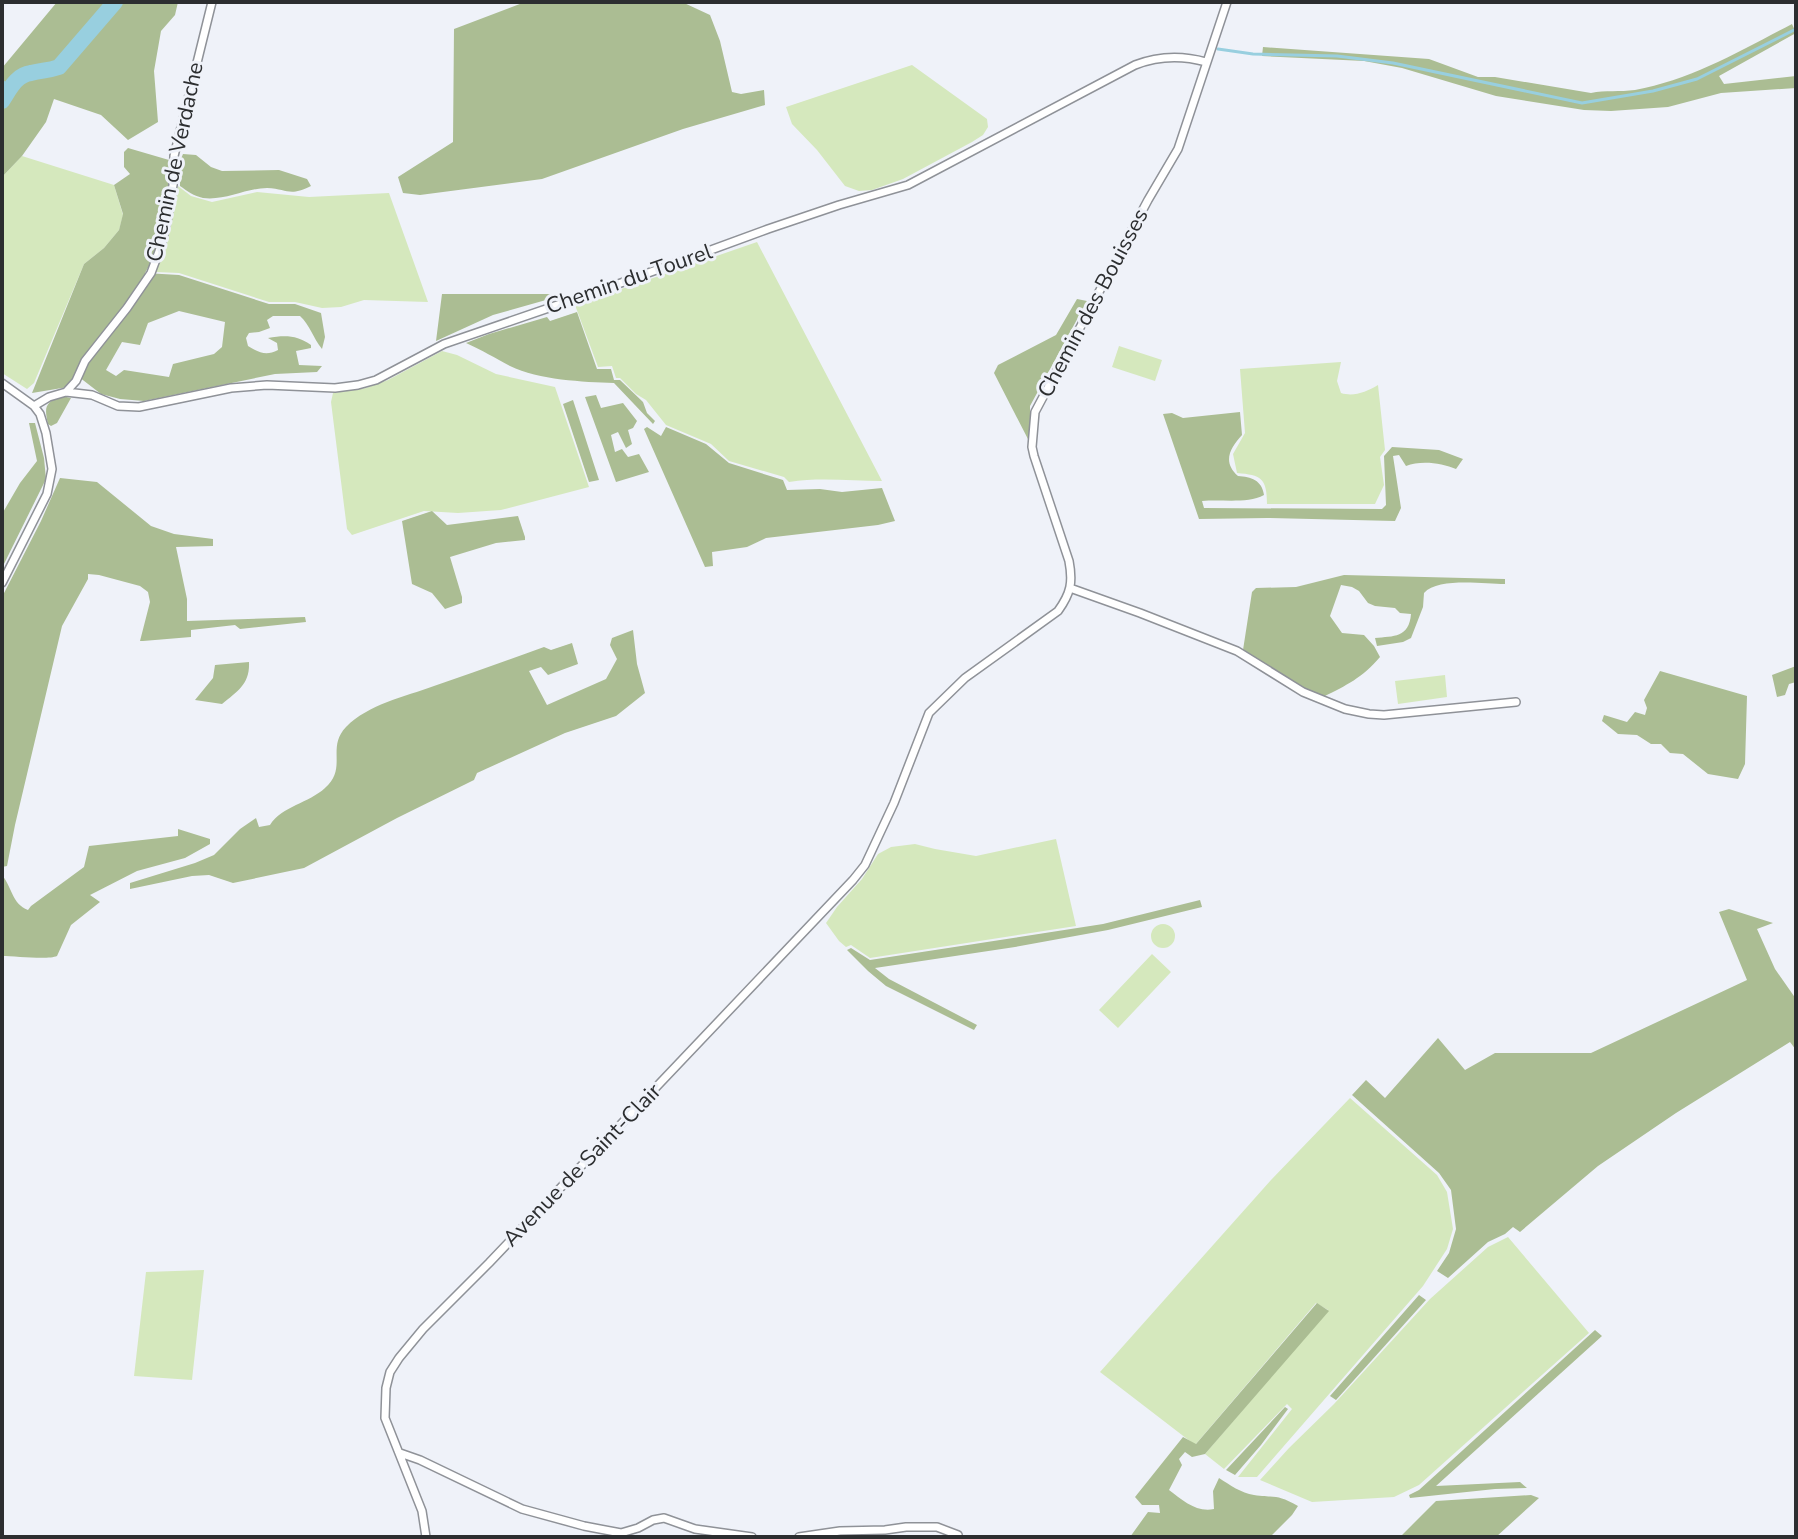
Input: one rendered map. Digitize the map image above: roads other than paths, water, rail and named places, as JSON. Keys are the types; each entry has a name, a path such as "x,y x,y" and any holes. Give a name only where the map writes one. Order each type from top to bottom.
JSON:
{"street":[{"name":"Chemin de Verdache","path":"66,392 76,381 85,361 151,273 167,221 174,156 212,2"},
{"name":"Chemin des Bouisses","path":"1070,588 1072,575 1069,561 1032,447 1035,412 1178,149 1227,2"},
{"name":"Chemin du Tourel","path":"66,392 92,395 118,406 139,407 231,388 267,385 335,388 376,380 444,344 782,224 908,185 1149,59 1166,57 1206,62"},
{"path":"2,383 34,406 40,414 52,469 47,494 2,583"},
{"path":"34,406 66,392"},
{"path":"1070,588 1237,651 1303,692 1345,709 1384,715 1516,702"},
{"name":"Avenue de Saint-Clair","path":"426,1537 422,1511 385,1418 386,1388 390,1372 399,1358 423,1329 853,880 865,865 902,785 929,713 965,678 1058,611 1070,588"},
{"path":"400,1453 522,1509 562,1521 621,1533 664,1518 695,1529 752,1537"},
{"path":"799,1537 906,1527 937,1527 958,1535"}],"waterway":[{"path":"2,101 14,83 26,74 59,67 115,2"},
{"path":"1218,49 1253,54 1337,56 1393,63 1582,103 1653,91 1697,79 1796,29"},
{"path":"2,81 10,88"}]}
